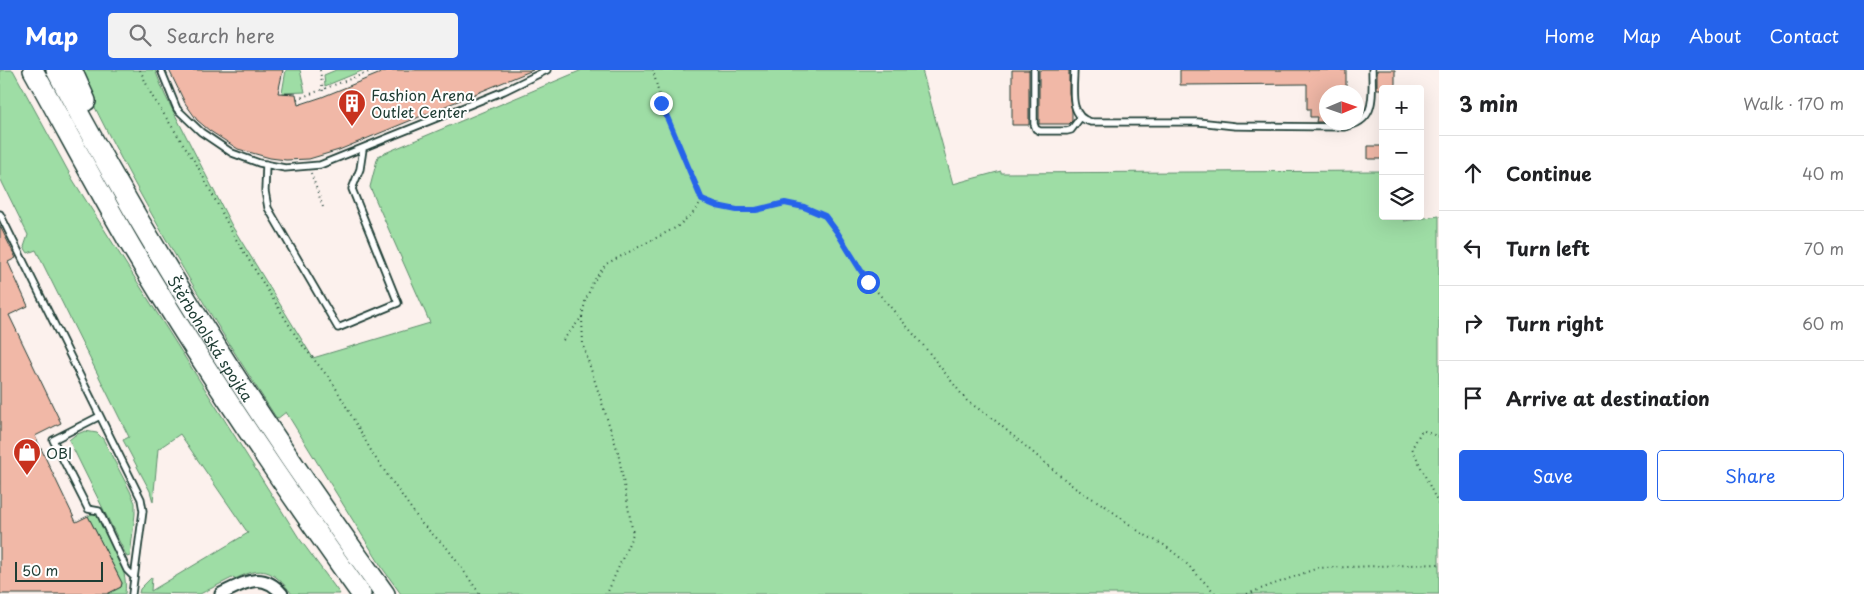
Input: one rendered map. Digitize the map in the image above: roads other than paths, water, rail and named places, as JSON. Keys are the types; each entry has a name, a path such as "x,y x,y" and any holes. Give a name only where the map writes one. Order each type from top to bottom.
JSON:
{"highway":[{"name":"Štěrboholská spojka","path":"33,70 126,237 194,348 243,424 361,594"},
{"name":"Štěrboholská spojka","path":"56,70 135,212 204,327 266,422 385,594"},
{"path":"72,70 135,212"}],"street":[{"path":"221,594 255,580 271,584 282,594"}],"lane":[{"path":"161,70 177,109 201,132 232,153 284,168 320,165 363,149 504,91 547,70"},
{"path":"1034,70 1034,124 1036,129 1040,131 1072,130 1080,118"},
{"path":"1074,70 1074,103 1077,114 1080,118 1091,122 1198,122 1245,126 1351,126 1361,121 1370,112 1372,70"},
{"path":"266,164 264,191 268,208 338,328 398,303 352,189 360,169 363,149"},
{"path":"0,214 141,499 143,511 132,594"},
{"path":"100,416 53,440 88,509 99,511 127,570 134,577"}],"place":[{"name":"Fashion Arena Outlet Center","path":"352,127"},
{"name":"OBI","path":"27,476"}]}
